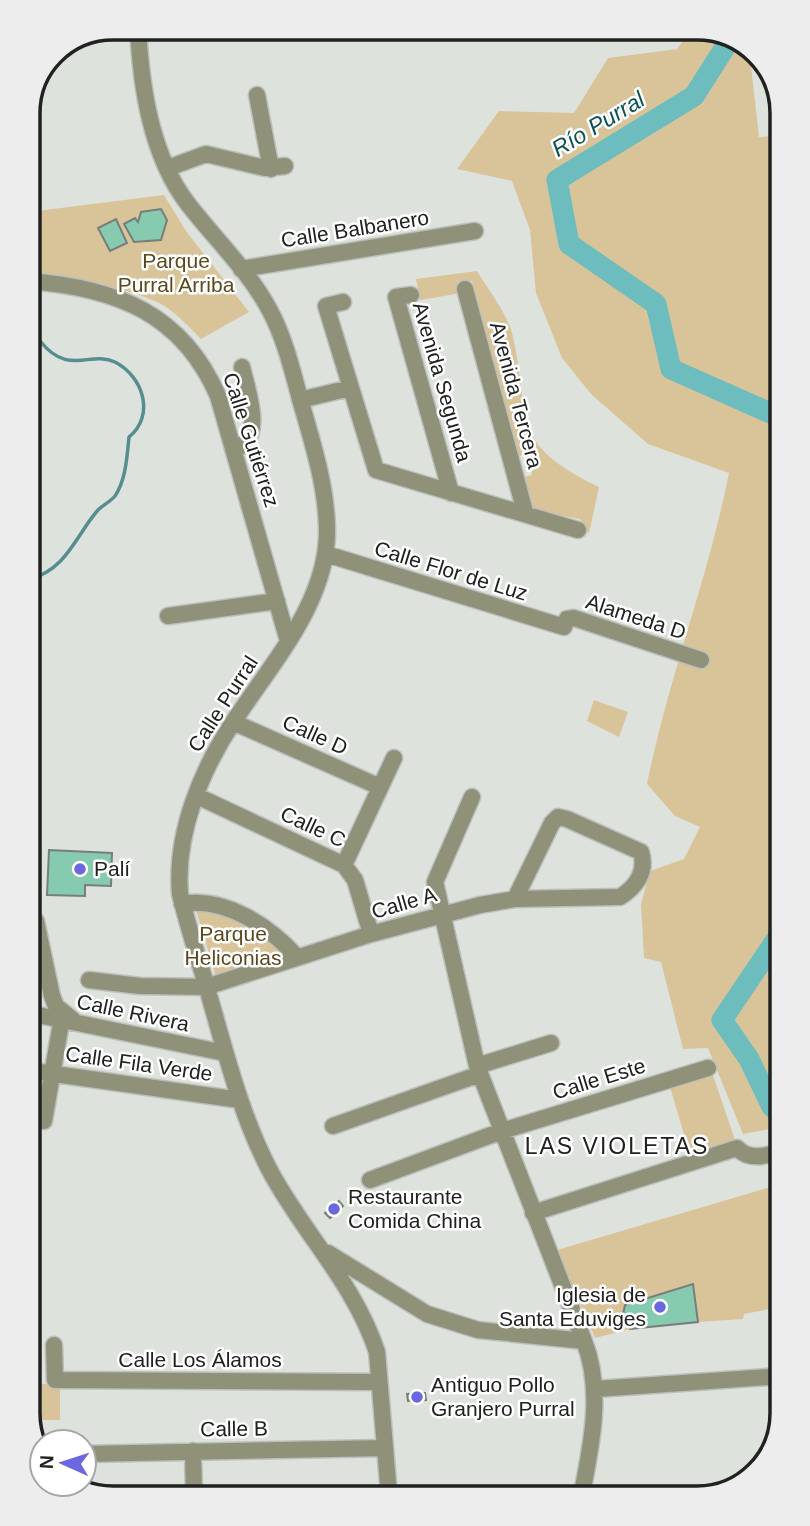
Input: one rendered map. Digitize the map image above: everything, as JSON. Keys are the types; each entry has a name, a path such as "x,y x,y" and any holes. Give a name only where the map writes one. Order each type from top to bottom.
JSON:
{"street":[{"name":"Calle Purral","path":"139,40 148,109 168,168 187,202 270,310 300,400 324,499 326,554 308,604 288,641 207,765 184,836 178,872 182,904 240,1100 268,1167 286,1200 353,1295 370,1331 377,1352 388,1486"},
{"path":"168,168 206,154 278,168 257,95"},
{"name":"Calle Balbanero","path":"241,269 475,231"},
{"name":"Calle Gutiérrez","path":"40,283 103,295 165,322 190,345 206,369 235,449 288,641"},
{"name":"Avenida Tercera","path":"466,289 525,512"},
{"name":"Avenida Segunda","path":"411,295 396,297 451,493"},
{"path":"343,302 326,306 376,471 525,512 578,530"},
{"path":"235,449 244,446 249,440 253,421 242,367"},
{"path":"300,400 350,388"},
{"name":"Calle Flor de Luz","path":"326,554 564,627"},
{"path":"168,617 277,601"},
{"name":"Alameda D","path":"564,627 567,619 574,618 701,660"},
{"name":"Calle D","path":"233,722 380,787"},
{"path":"344,865 394,758"},
{"name":"Calle C","path":"197,796 344,865 355,880 371,934"},
{"path":"472,796 435,882 478,1070 592,1361 596,1389 583,1486"},
{"name":"Calle A","path":"89,980 140,986 206,987 442,914 515,899 620,897 630,891 642,872 641,852 567,818 558,817 552,823 515,899"},
{"path":"182,904 210,903 260,924 279,938 297,957"},
{"path":"40,940 52,996 68,1026 52,1073 44,1121"},
{"name":"Calle Rivera","path":"40,1016 68,1026 225,1053"},
{"path":"333,1126 551,1043"},
{"name":"Calle Este","path":"370,1180 502,1131 708,1068"},
{"name":"Calle Fila Verde","path":"40,1072 240,1100"},
{"path":"533,1213 737,1148 754,1156 770,1153"},
{"path":"323,1250 427,1314 478,1329 584,1341"},
{"name":"Calle Los Álamos","path":"54,1345 55,1380 379,1382"},
{"path":"596,1389 770,1377"},
{"name":"Calle B","path":"98,1454 385,1448"},
{"path":"193,1451 194,1486"}],"green space":[{"path":"683,40 702,40 720,44 745,58 751,64 759,137 770,136 770,1129 743,1134 708,1048 683,1049 661,962 644,958 641,904 650,871 684,859 700,827 675,816 647,784 729,473 648,444 591,394 562,358 536,293 530,230 512,181 457,169 499,111 574,113 608,58 677,49"},
{"name":"Parque Purral Arriba","path":"164,195 186,231 249,312 201,339 162,304 140,295 40,272 40,211","holes":["161,209 167,220 161,240 134,242 124,225 134,218 138,222 141,212"]},
{"path":"477,271 511,328 524,409 537,442 550,457 599,487 589,534 580,519 531,510 521,478 532,475 527,455 517,456 472,281 459,281 456,294 420,300 416,279"},
{"path":"594,700 628,712 619,737 587,721"},
{"name":"Parque Heliconias","path":"211,908 251,926 287,955 216,977 196,910"},
{"path":"713,1075 736,1143 690,1155 670,1087"},
{"path":"770,1187 770,1309 744,1314 743,1319 698,1322 693,1285 625,1305 622,1318 630,1329 595,1338 557,1250"},
{"path":"40,1384 60,1384 60,1420 41,1420"}],"building":[{"path":"161,209 167,220 161,240 134,242 124,224 135,218 138,222 141,212"},
{"path":"116,219 127,243 110,251 98,228"},
{"name":"Palí","path":"49,850 112,853 111,886 85,885 85,896 47,895"},
{"name":"Restaurante Comida China","path":"339,1201 343,1206 330,1218 325,1213"},
{"name":"Iglesia de Santa Eduviges","path":"693,1284 698,1322 630,1329 622,1318 625,1305"},
{"name":"Antiguo Pollo Granjero Purral","path":"425,1393 426,1400 408,1401 407,1394"}],"waterway":[{"name":"Río Purral","path":"726,46 694,96 557,180 569,244 656,304 671,369 770,413"},
{"path":"40,341 60,358 106,359 115,362 133,377 143,397 144,408 142,419 129,437 127,460 119,490 98,510 62,559 40,575"},
{"name":"Río Purral","path":"770,949 722,1020 749,1059 770,1103"}],"place":[{"name":"Palí","path":"80,869"},
{"name":"Restaurante Comida China","path":"334,1209"},
{"name":"Iglesia de Santa Eduviges","path":"660,1307"},
{"name":"Antiguo Pollo Granjero Purral","path":"417,1397"}],"district":[{"name":"LAS VIOLETAS","path":"617,1146"}]}
